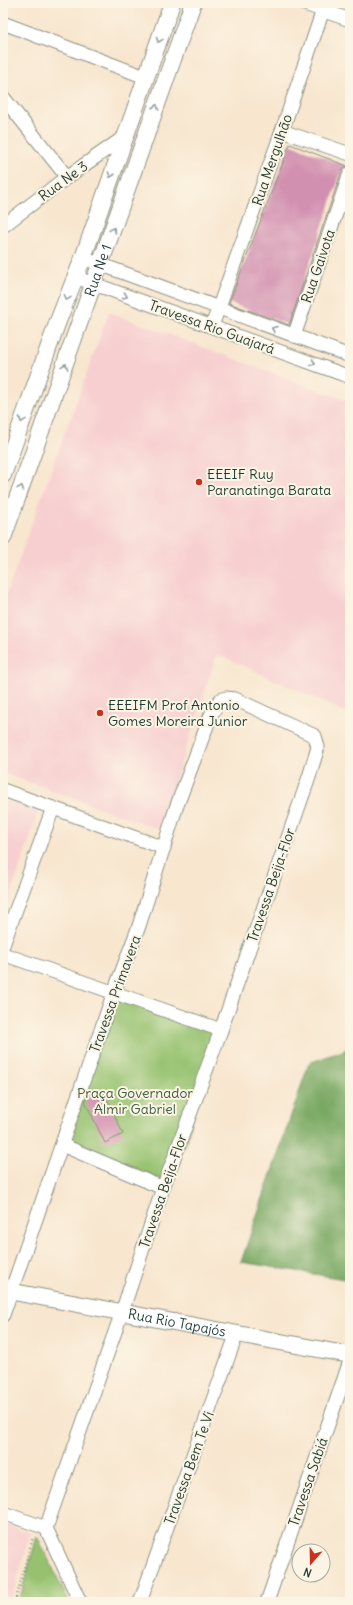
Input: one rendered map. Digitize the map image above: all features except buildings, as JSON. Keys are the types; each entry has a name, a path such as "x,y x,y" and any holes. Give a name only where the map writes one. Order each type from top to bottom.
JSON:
{"street":[{"name":"Rua Ne 1","path":"4,470 83,258 123,138 172,3"},
{"name":"Rua Ne 1","path":"3,538 193,3"},
{"path":"302,3 350,20"},
{"name":"Rua Mergulhão","path":"212,326 282,131 323,10"},
{"path":"3,23 145,77"},
{"path":"3,97 67,177"},
{"path":"282,131 350,154"},
{"name":"Rua Ne 3","path":"3,226 67,177 123,138"},
{"name":"Rua Gaivota","path":"295,356 297,338 350,173"},
{"name":"Travessa Rio Guajará","path":"83,258 297,338 350,356"},
{"name":"Travessa Rio Guajará","path":"75,277 350,377"},
{"name":"Travessa Primavera","path":"3,1314 7,1291 62,1145 114,992 139,926 176,808 211,715 220,700 226,698 234,699 247,704"},
{"name":"Travessa Beija-Flor","path":"41,1526 122,1312 163,1188 221,1030 309,777 318,747 315,736 247,704"},
{"path":"3,790 164,848"},
{"path":"3,945 53,808"},
{"path":"3,954 221,1030"},
{"path":"62,1145 163,1188"},
{"name":"Rua Rio Tapajós","path":"7,1291 350,1355"},
{"name":"Travessa Bem Te Vi","path":"140,1602 237,1333"},
{"name":"Travessa Sabiá","path":"267,1602 350,1361"},
{"path":"3,1513 41,1526 80,1602"}],"path":[{"path":"15,1602 41,1526"}],"shaded area":[{"name":"EEEIF Ruy Paranatinga Barata","path":"109,312 350,402 350,714 217,654 159,829 3,773 3,603"},
{"path":"3,800 38,812 3,919"},
{"path":"3,1523 30,1533 11,1602 3,1602"}],"green space":[{"name":"Praça Governador Almir Gabriel","path":"111,992 221,1028 198,1091 187,1142 164,1181 60,1135"},
{"path":"350,1048 350,1280 241,1262 309,1063"},
{"path":"37,1536 69,1602 19,1602"}],"place":[{"name":"EEEIF Ruy Paranatinga Barata","path":"199,482"},
{"name":"EEEIFM Prof Antonio Gomes Moreira Junior","path":"100,713"}]}
